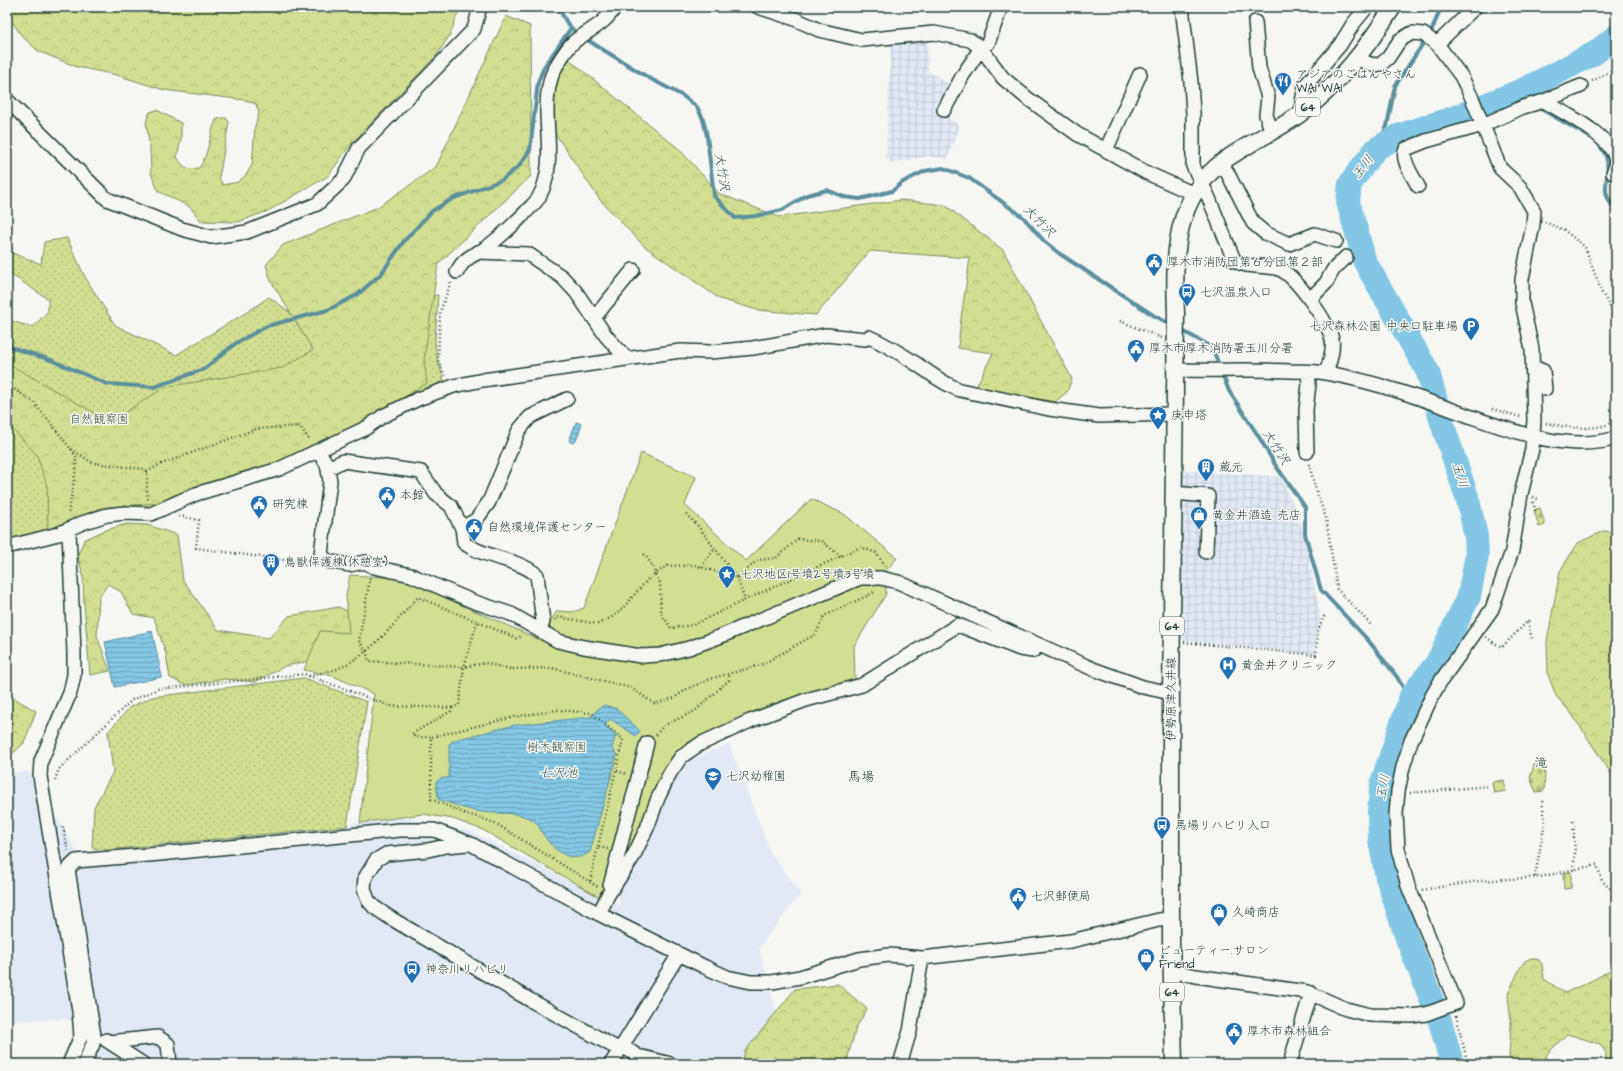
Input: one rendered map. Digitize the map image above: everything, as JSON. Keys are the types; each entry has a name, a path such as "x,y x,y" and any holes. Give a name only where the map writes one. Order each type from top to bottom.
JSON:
{"main road":[{"name":"64","path":"1171,337 1176,314 1175,278 1177,250 1187,205 1197,188 1221,164 1272,132 1318,99 1357,59 1393,7"},
{"name":"伊勢原津久井線","path":"1171,337 1175,370 1171,693 1171,919 1174,1064"}],"street":[{"path":"7,100 107,199 182,229 211,237 247,232 318,204 343,180 359,148 474,29 480,7"},
{"path":"457,272 465,260 506,232 539,198 546,180 550,154 547,125 547,104 552,74 568,48 576,40 609,17 615,7"},
{"path":"758,7 794,19 819,30 862,40 934,33 970,40 982,48 1003,78 1027,98 1077,134 1147,173 1197,188"},
{"path":"944,110 953,91 982,48 988,43 1001,7"},
{"path":"1182,7 1191,82 1193,113 1193,166 1197,188 1234,260 1240,264 1280,269 1294,280 1316,307 1332,341 1330,363 1326,373"},
{"path":"1300,113 1305,86 1340,45 1353,24 1367,7"},
{"path":"1431,39 1475,7"},
{"path":"1254,22 1259,68 1268,97 1266,115 1272,132"},
{"path":"1172,971 1311,993 1346,1009 1370,1015 1412,1016 1426,1014 1454,1004 1410,892 1398,849 1396,814 1398,794 1403,767 1411,741 1432,696 1440,682 1492,609 1512,551 1521,494 1532,449 1534,420 1532,349 1522,303 1522,278 1533,225 1534,211 1520,187 1500,168 1472,98 1461,76 1431,39 1412,33 1408,35 1400,40 1388,58 1381,64 1373,65 1357,59"},
{"path":"1106,150 1140,74"},
{"path":"1418,186 1404,158 1404,152 1406,149 1482,123 1523,107 1544,102 1581,86"},
{"path":"1544,102 1605,140 1616,164 1613,172"},
{"path":"1221,164 1227,172 1253,223 1265,233 1289,244 1316,234 1336,241"},
{"path":"478,252 528,254 562,277 576,292 606,336 627,359"},
{"path":"1310,299 1326,283 1333,270 1346,256"},
{"path":"594,318 633,270"},
{"path":"7,547 69,531 82,523 107,515 125,513 152,514 196,494 279,469 318,452 366,428 395,410 418,399 449,388 483,380 680,351 711,352 753,348 826,335 865,339 869,337 903,356 947,385 960,390 1049,409 1099,416 1174,414"},
{"path":"1533,367 1542,371 1545,389"},
{"path":"1175,370 1241,369 1326,373 1366,382 1459,413 1532,435 1566,442 1591,443 1616,438"},
{"path":"1306,452 1306,410 1309,384 1308,372"},
{"path":"462,528 476,520 489,502 519,430 530,417 567,399"},
{"path":"318,452 327,464 330,481 321,554 327,561 349,565 365,562 372,566 411,575 472,601 511,614 558,641 584,647 641,656 660,655 689,648 719,637 860,578 886,580 898,582 1093,669 1154,690 1171,693"},
{"path":"328,468 343,461 421,472 436,494 451,506 462,528 464,543 473,549 529,568 537,575 543,622 541,631"},
{"path":"1173,494 1208,496 1206,552"},
{"path":"69,531 74,674 70,693 41,761 40,776 79,1011 81,1036 69,1064"},
{"path":"599,914 608,895 633,857 670,773 681,757 700,744 750,721 806,700 862,685 958,625 1020,649 1033,651 1039,645"},
{"path":"608,895 647,743"},
{"path":"84,1064 93,1044 94,1036 68,869 76,861 400,830 434,830 472,844 599,914 679,954 722,974 738,980 751,982 772,982 800,977 859,959 889,955 922,958 1072,941 1159,920 1171,919"},
{"path":"472,844 386,854 376,860 365,878 364,889 368,900 374,907 392,919 518,993 620,1050 625,1048 638,1056 671,1064"},
{"path":"611,1064 679,954"},
{"path":"900,1064 910,1031 922,958"},
{"path":"1291,1064 1292,1056 1311,993"},
{"path":"81,1036 94,1036 109,1042 143,1064"},
{"path":"109,1042 158,1037 168,1044 170,1064"}],"path":[{"path":"1581,86 1616,70"},
{"path":"1534,217 1564,230 1585,247 1602,293 1616,317"},
{"path":"449,388 438,360 440,312 451,282 457,272"},
{"path":"1120,321 1171,337"},
{"path":"7,386 34,402 76,457 76,468 66,526 69,531"},
{"path":"148,472 159,465 256,429 300,426 318,452"},
{"path":"70,448 93,463 144,469 148,472"},
{"path":"1306,452 1315,487 1326,518 1337,589 1371,625"},
{"path":"148,472 147,494 152,514"},
{"path":"1532,497 1540,500"},
{"path":"166,508 171,515 200,520 196,548 318,564 324,557"},
{"path":"686,514 715,548 737,578 745,600"},
{"path":"737,578 758,560 776,558 798,539 821,541 842,556"},
{"path":"644,554 656,573 660,583 661,613 671,628 693,625 861,547 876,553 885,565 886,580"},
{"path":"701,567 715,548"},
{"path":"372,566 359,641 366,651 369,661 464,667"},
{"path":"309,676 336,669 366,651 387,633 418,597 516,638 541,631 558,617 598,624 622,610 649,578 667,566 701,567 737,578"},
{"path":"1172,640 1316,655 1318,630 1325,614"},
{"path":"1477,630 1494,643 1502,646 1531,618"},
{"path":"54,780 59,769 132,700 158,689 304,674 390,706 452,708 459,705 464,667 477,622"},
{"path":"1527,622 1533,641"},
{"path":"647,743 663,726 695,711 729,680 729,674"},
{"path":"452,708 451,711 412,734 415,737 431,737 514,717 557,710 591,713 607,724 623,739 590,881"},
{"path":"431,737 431,799 466,814 495,824 590,881 608,895"},
{"path":"1398,794 1489,786"},
{"path":"1535,877 1545,822 1542,800"},
{"path":"62,820 69,859 73,864"},
{"path":"1573,821 1575,854 1573,870"},
{"path":"1410,892 1479,881 1535,877 1597,865 1602,881 1616,894"},
{"path":"1454,1004 1455,1014 1468,1064"}],"shaded area":[{"path":"927,37 928,71 951,85 941,114 947,116 960,127 947,159 928,156 892,163 886,158 891,41"},
{"path":"1183,470 1281,477 1304,534 1321,619 1317,630 1315,654 1180,640"},
{"path":"729,744 771,854 801,893 759,948 791,1064 76,1064 86,1028 67,1019 7,1021 7,773 28,771 78,853 360,823 402,817 470,831 620,906 618,884 661,799 690,760"}],"green space":[{"path":"7,7 460,7 450,35 436,56 352,143 328,176 268,211 238,222 201,221 190,207 158,191 151,173 150,149 146,122 150,112 157,110 181,123 181,139 177,157 186,167 195,169 199,168 205,157 216,120 226,118 229,122 219,178 223,185 238,182 246,175 252,165 255,126 259,113 256,104 245,100 164,90 117,75 77,67 38,51 21,35 7,14"},
{"path":"506,16 530,26 531,176 438,264 424,360 427,383 379,413 272,466 174,495 158,503 100,508 48,530 47,486 37,455 7,423 7,363 110,422 165,387 282,368 313,350 271,281 266,265 283,245 378,207 436,167"},
{"path":"566,57 679,149 720,194 779,217 902,200 945,205 1003,250 1072,379 1067,392 1055,402 976,387 993,353 958,348 970,258 870,251 816,315 757,310 720,299 644,246 600,200 554,132 546,59"},
{"name":"自然観察園","path":"67,238 85,277 115,325 176,355 269,297 306,324 438,295 435,341 437,358 446,386 276,468 149,510 54,534 7,543 7,320 33,327 48,311 48,299 7,272 7,251 41,264 44,242"},
{"name":"樹木観察園","path":"641,453 696,477 685,505 746,561 811,499 844,514 897,558 885,572 886,594 854,646 855,679 745,717 687,743 664,772 631,852 599,897 483,830 453,819 423,814 360,823 374,694 333,676 304,670 320,631 349,633 346,595 350,575 401,578 538,639 557,611 573,612 584,608"},
{"path":"1540,508 1545,525 1539,527 1534,510"},
{"path":"126,524 148,525 177,535 183,580 218,630 269,638 289,616 339,607 353,614 393,691 334,656 285,666 255,682 226,679 185,685 170,678 166,654 154,618 133,614 121,592 108,584 99,597 97,636 110,671 90,675 83,576 78,555 84,540 103,531"},
{"path":"1603,531 1616,532 1616,781 1571,713 1556,696 1548,675 1547,641 1560,571 1578,543"},
{"path":"304,678 367,702 347,826 107,850 92,848 94,807 113,772 108,732 130,707 152,697"},
{"path":"7,694 36,711 24,743 7,759"},
{"path":"1541,763 1545,774 1544,791 1536,792 1530,778 1534,765"},
{"path":"1504,780 1506,791 1494,793 1492,782"},
{"path":"1571,872 1571,888 1564,889 1563,873"},
{"path":"1531,958 1539,960 1542,964 1544,979 1565,993 1597,978 1616,966 1616,1064 1605,1064 1606,1053 1600,1044 1567,1034 1547,1054 1544,1064 1513,1064 1509,1056 1511,1026 1508,994 1520,968 1525,961"},
{"path":"838,984 867,1009 856,1028 846,1064 742,1064 745,1051 795,989"}],"water":[{"path":"576,422 582,424 576,441 572,443 569,441"},
{"path":"152,631 162,677 115,687 105,642"},
{"name":"七沢池","path":"604,705 617,709 640,731 636,736 610,719 605,725 616,735 612,748 617,755 590,852 583,856 570,857 552,846 539,826 533,820 526,817 512,814 471,810 438,799 436,782 441,778 449,778 449,744 454,740 515,725 591,717"}],"waterway":[{"name":"大竹沢","path":"558,7 567,23 576,33 649,78 683,96 697,107 703,119 707,136 714,196 735,218 756,216 782,210 807,195 827,190 844,197 860,199 892,191 903,182 925,171 943,168 969,178 1023,217 1044,241 1060,254 1153,315 1172,325"},
{"path":"1376,149 1387,126 1395,86 1432,30 1441,7"},
{"path":"7,346 51,360 107,384 154,387 204,369 236,343 267,326 328,310 357,295 381,274 404,241 432,211 452,199 502,180 519,166 530,150 538,82 544,67 571,28"},
{"name":"玉川","path":"1452,1064 1440,1021 1407,938 1387,877 1380,840 1379,811 1382,783 1411,696 1437,663 1469,596 1477,555 1476,537 1468,500 1442,423 1428,372 1365,262 1348,202 1350,184 1376,149 1398,136 1453,118 1527,88 1595,53 1616,36"},
{"path":"1524,89 1529,98"},
{"path":"1541,109 1590,137"},
{"path":"1597,142 1603,150 1608,163 1606,183 1607,196 1610,203 1616,210"},
{"name":"大竹沢","path":"1179,329 1212,347 1229,391 1276,466 1305,507 1305,534 1321,590 1368,640 1397,677 1404,689 1411,696"}],"place":[{"name":"アジアのごはんやさん WAI WAI","path":"1283,96"},
{"name":"厚木市消防団第６分団第２部","path":"1154,277"},
{"name":"七沢温泉入口","path":"1187,307"},
{"name":"七沢森林公園 中央口駐車場","path":"1471,341"},
{"name":"厚木市厚木消防署玉川分署","path":"1136,363"},
{"name":"庚申塔","path":"1158,430"},
{"name":"蔵元","path":"1206,482"},
{"name":"本館","path":"387,510"},
{"name":"研究棟","path":"259,519"},
{"name":"黄金井酒造 売店","path":"1199,530"},
{"name":"自然環境保護センター","path":"474,542"},
{"name":"鳥獣保護棟(休憩室)","path":"271,577"},
{"name":"七沢地区1号墳2号墳3号墳","path":"727,589"},
{"name":"黄金井クリニック","path":"1228,680"},
{"name":"七沢幼稚園","path":"713,791"},
{"name":"馬場リハビリ入口","path":"1162,840"},
{"name":"七沢郵便局","path":"1018,911"},
{"name":"久崎商店","path":"1219,927"},
{"name":"ビューティー.サロン Friend","path":"1146,972"},
{"name":"神奈川リハビリ","path":"412,984"},
{"name":"厚木市森林組合","path":"1234,1046"}],"district":[{"name":"滝","path":"1541,763"},
{"name":"馬場","path":"861,777"}]}
